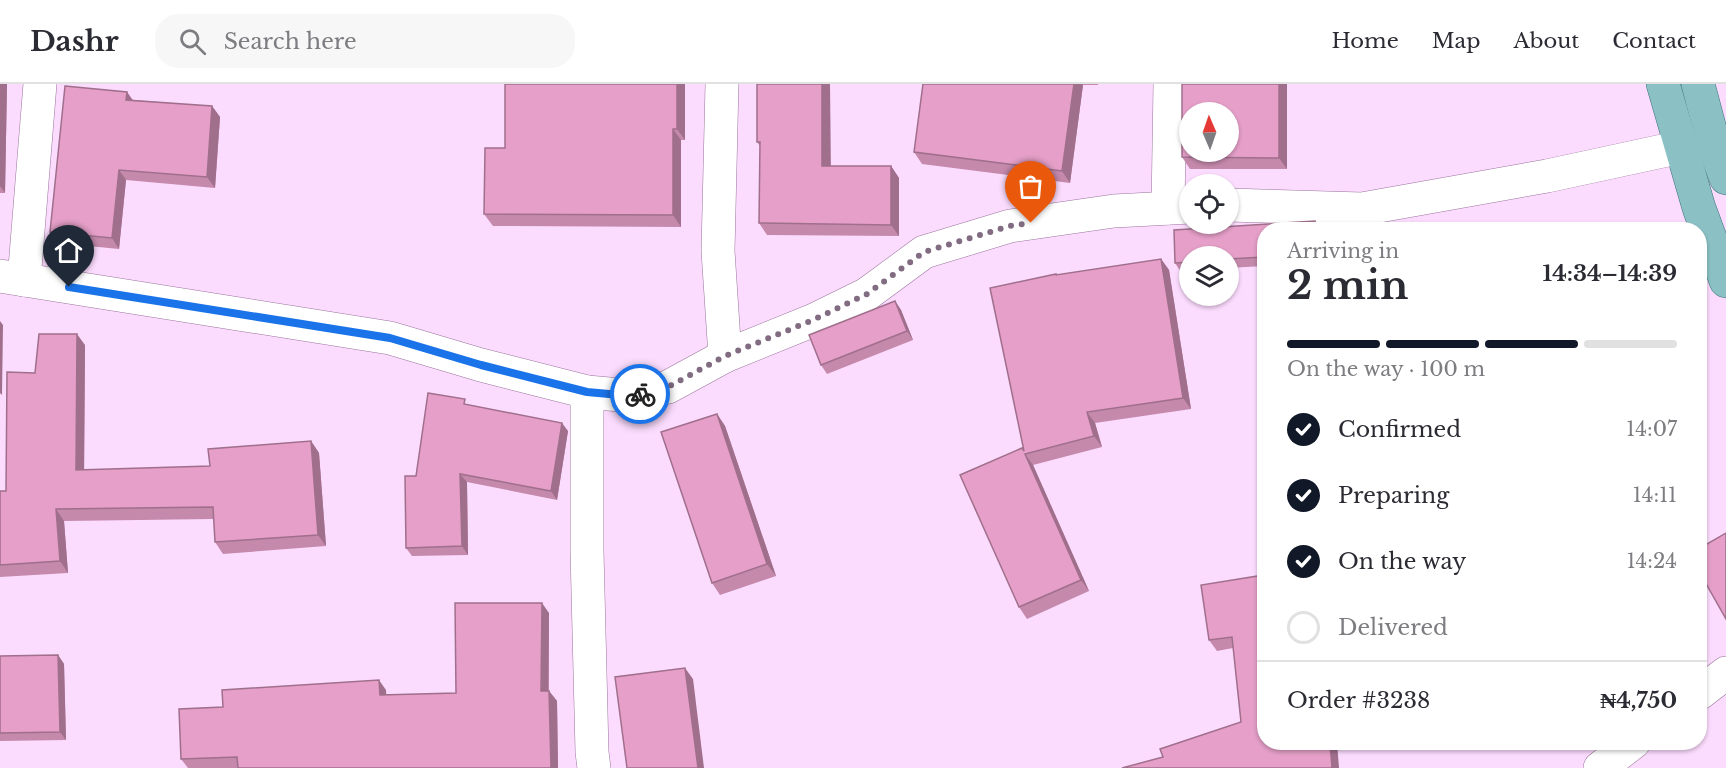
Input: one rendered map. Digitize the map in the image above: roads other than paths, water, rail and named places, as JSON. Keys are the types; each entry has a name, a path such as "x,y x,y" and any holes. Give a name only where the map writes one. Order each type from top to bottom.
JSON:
{"main road":[{"path":"1662,84 1704,222"},
{"path":"1698,84 1716,152 1726,178"},
{"path":"1707,230 1726,281"}],"street":[{"path":"40,84 12,278 390,338 481,365 587,392 631,396 668,387 725,356 813,320 867,294 924,252 1010,226 1114,211 1179,207 1170,84"},
{"path":"722,84 718,251 725,356"},
{"path":"1239,205 1362,209 1547,176 1681,147"},
{"path":"587,392 587,551 594,768"},
{"path":"1707,688 1726,674"},
{"path":"1600,768 1624,750"}]}
